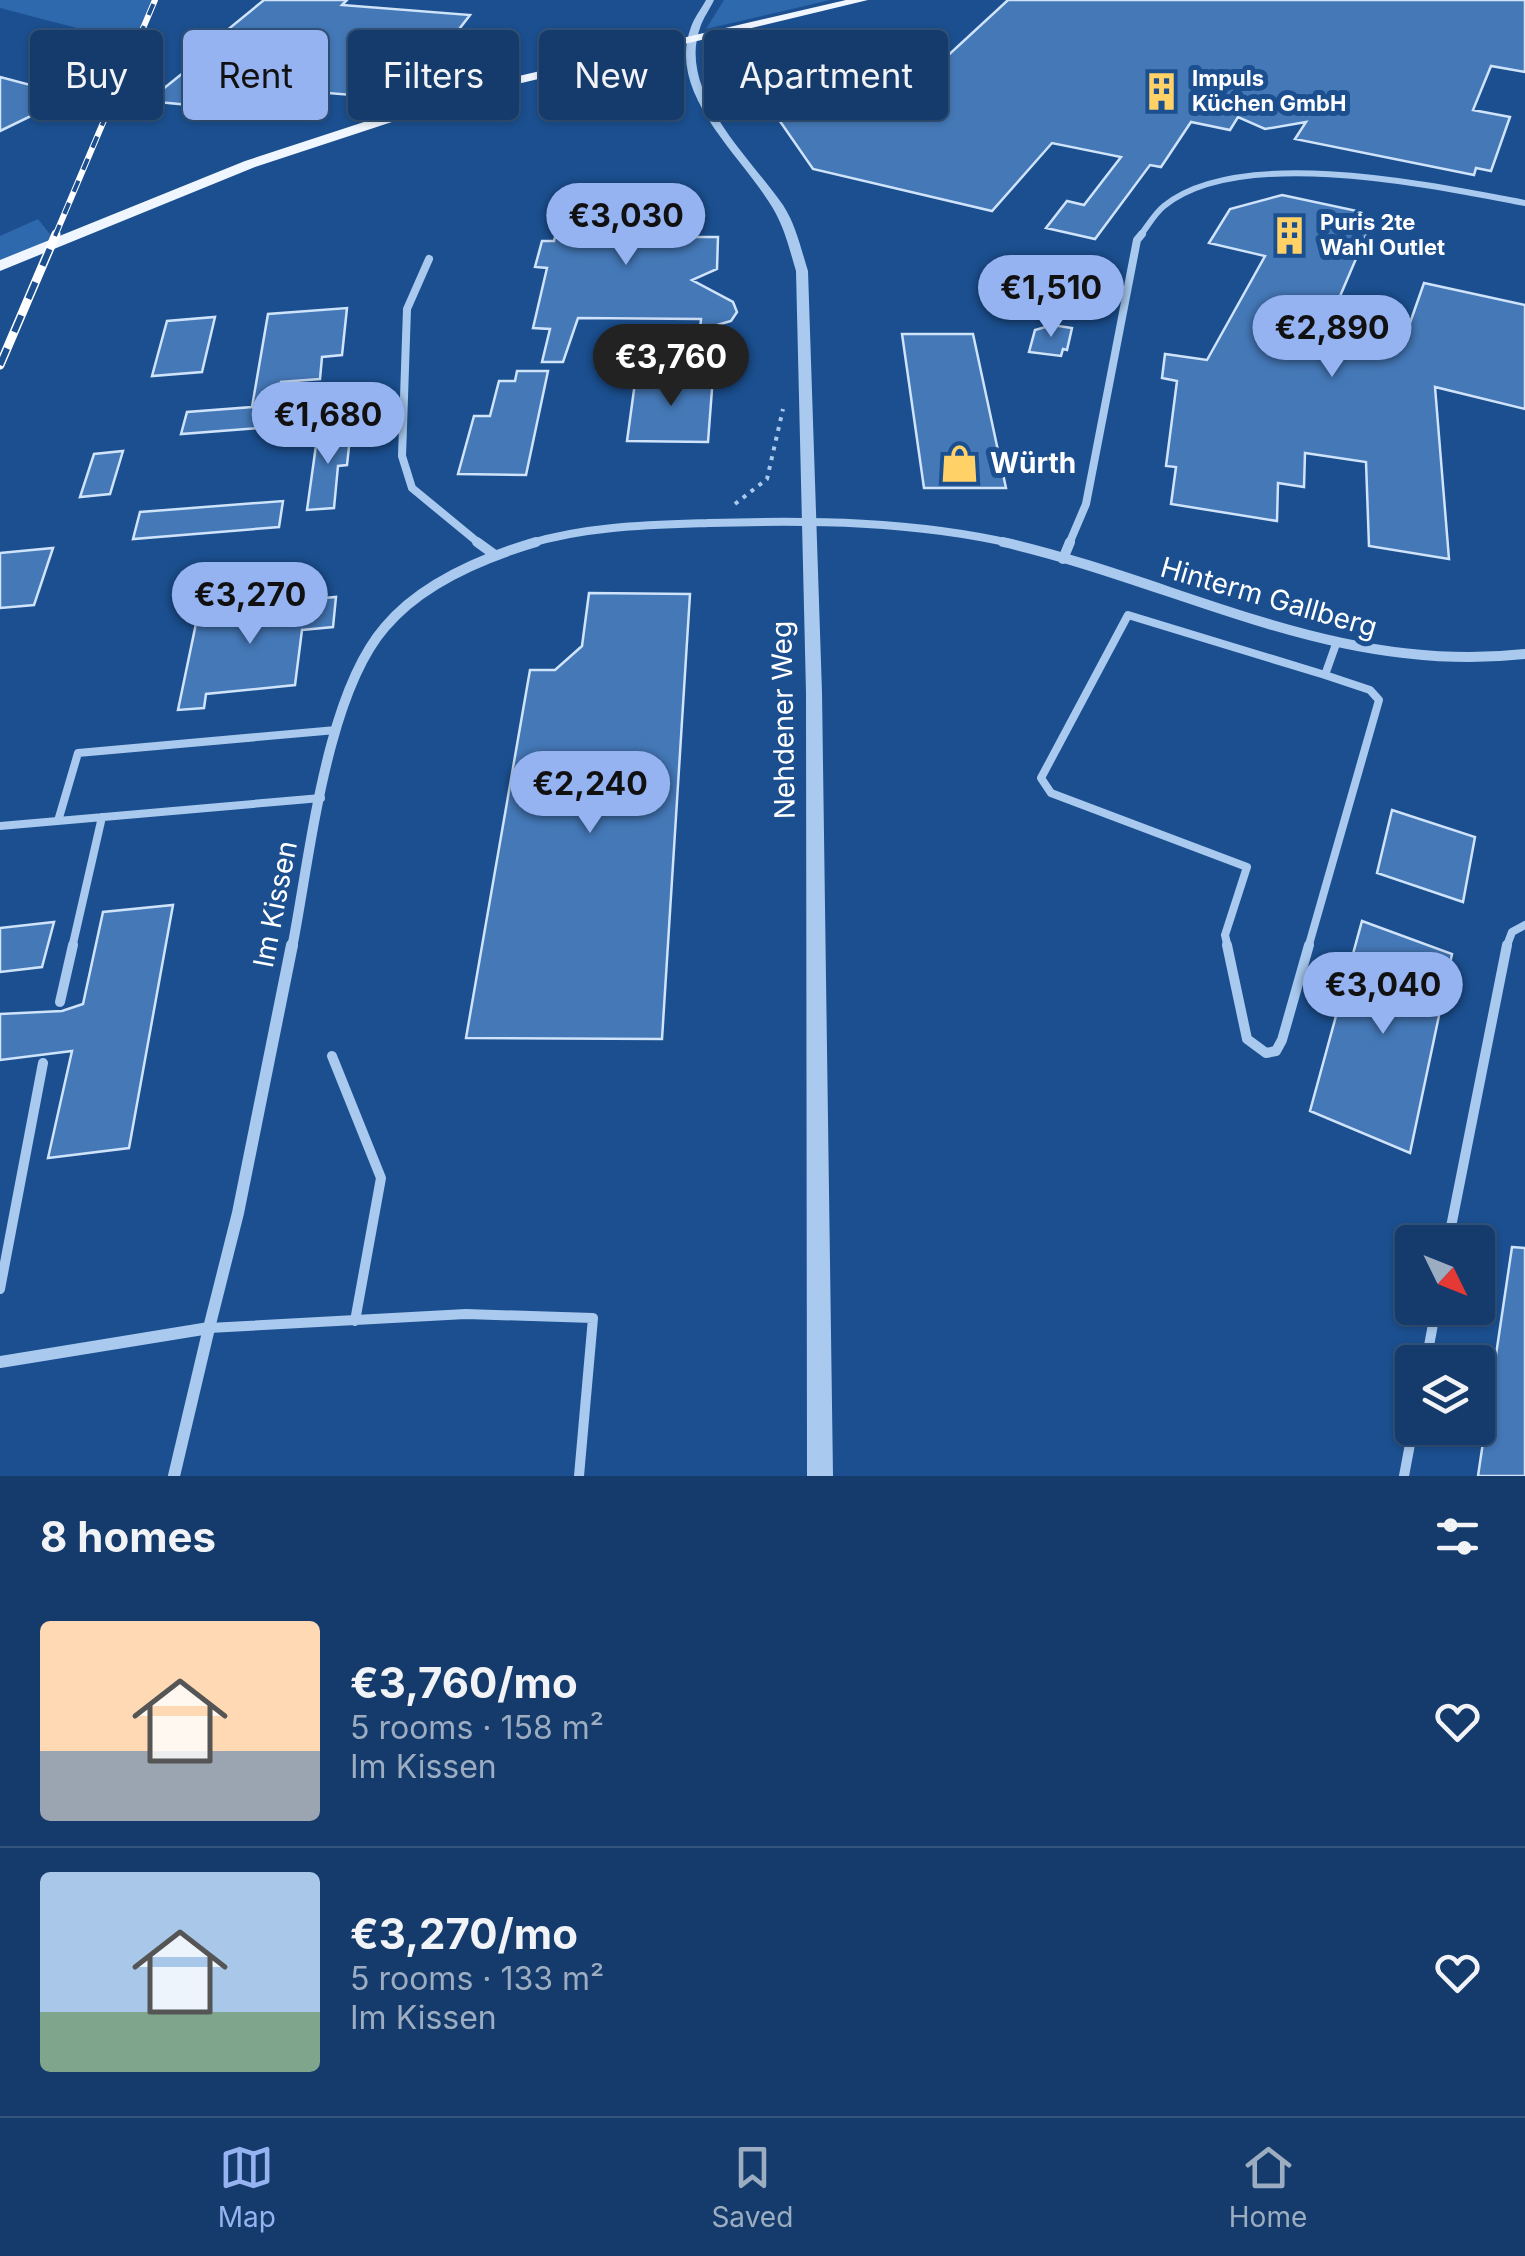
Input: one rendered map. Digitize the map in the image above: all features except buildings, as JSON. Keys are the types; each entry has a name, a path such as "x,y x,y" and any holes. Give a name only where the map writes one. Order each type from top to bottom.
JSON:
{"main road":[{"path":"2,265 92,226 356,127 476,90 862,0"}],"street":[{"name":"Nehdener Weg","path":"710,0 688,46 690,72 709,114 780,210 802,272 806,522 814,692 820,1476"},
{"path":"1063,559 1086,504 1137,240 1166,206 1239,179 1319,172 1390,178 1525,203"},
{"path":"429,259 407,309 402,456 412,488 439,514 495,555"},
{"name":"Im Kissen","path":"174,1476 238,1213 336,730 364,658 394,617 495,555 556,536 630,527 806,522"},
{"name":"Hinterm Gallberg","path":"806,522 946,530 1063,559 1336,644 1450,660 1525,654"},
{"path":"0,1362 209,1328"}],"lane":[{"path":"1128,615 1325,675 1370,690 1379,700 1282,1040 1276,1051 1266,1053 1247,1038 1225,935 1247,867 1051,793 1041,778 1128,615"},
{"path":"1325,675 1336,644"},
{"path":"58,820 78,753 336,730"},
{"path":"0,826 321,798"},
{"path":"60,1002 102,817"},
{"path":"1451,1225 1504,952 1512,932 1525,925"},
{"path":"332,1056 381,1178 355,1320"},
{"path":"0,1289 43,1062"},
{"path":"209,1328 466,1314 594,1318 579,1476"},
{"path":"1404,1476 1410,1445"}],"path":[{"path":"725,507 760,489 767,480 785,396"}],"shaded area":[{"path":"0,0 152,0 140,30 84,30 0,8"},
{"path":"724,0 830,0 706,29"},
{"path":"38,219 53,238 0,262 0,236"}],"railway":[{"path":"55,236 155,0"},
{"path":"0,365 56,234"}],"place":[{"name":"Impuls Küchen GmbH","path":"1162,91"},
{"name":"Puris 2te Wahl Outlet","path":"1290,235"},
{"name":"Würth","path":"960,463"}]}
